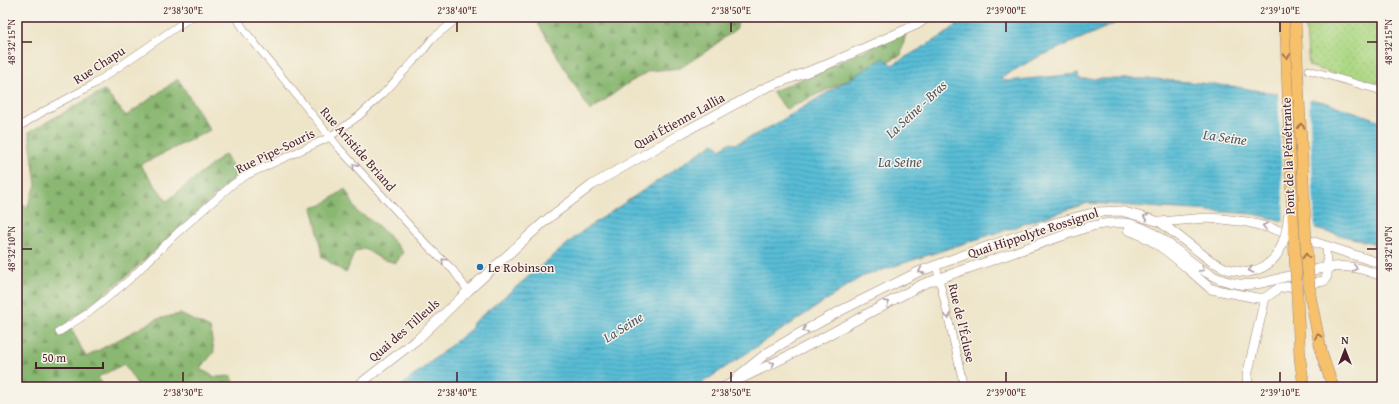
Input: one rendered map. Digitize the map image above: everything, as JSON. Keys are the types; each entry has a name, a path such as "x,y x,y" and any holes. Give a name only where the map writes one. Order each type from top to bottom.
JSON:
{"main road":[{"name":"Pont de la Pénétrante","path":"1284,17 1300,359 1304,387"},
{"name":"Pont de la Pénétrante","path":"1295,17 1307,262 1310,295 1322,355 1333,387"}],"street":[{"name":"Rue Chapu","path":"17,128 44,111 94,84 192,17"},
{"name":"Rue Aristide Briand","path":"236,17 249,37 339,148 428,246 453,270 468,291"},
{"name":"Rue Pipe-Souris","path":"59,332 91,311 129,280 177,233 233,184 247,175 330,137 360,116 423,52 432,38 459,17"},
{"name":"Quai Étienne Lallia","path":"468,291 545,221 592,185 682,133 767,87 826,66 928,17"},
{"path":"1309,70 1382,91"},
{"path":"1160,222 1211,261 1227,269 1247,272 1266,266 1275,257 1285,240 1291,179"},
{"name":"Quai Hippolyte Rossignol","path":"724,387 767,353 795,336 842,310 918,272 990,245 1085,214 1121,211 1160,222 1222,218 1247,222 1274,229 1382,264"},
{"path":"1107,224 1136,232 1154,242 1211,289 1257,298 1265,298 1279,288 1324,281 1327,276 1326,246"},
{"name":"Quai Hippolyte Rossignol","path":"724,387 800,350 923,284 1088,227 1107,224 1130,224 1148,230 1200,269 1221,280 1239,284 1262,283 1327,268 1350,267 1382,276"},
{"name":"Rue de l'Écluse","path":"936,265 964,387"},
{"name":"Quai des Tilleuls","path":"356,387 419,338 468,291"},
{"path":"1248,387 1247,376 1265,298"}],"green space":[{"path":"543,17 738,17 737,28 708,50 680,68 649,71 627,84 590,111 536,20"},
{"path":"1305,17 1382,17 1382,82 1371,84 1309,66"},
{"path":"906,32 901,55 786,109 772,92"},
{"path":"178,79 210,130 140,165 167,201 225,154 238,175 128,275 68,322 86,357 157,319 180,314 210,328 214,352 200,369 215,377 232,376 234,387 167,387 164,384 155,387 139,387 124,364 98,377 104,387 17,387 17,200 27,208 36,185 29,132 104,90 126,116"},
{"path":"345,189 358,213 365,216 377,225 403,252 396,263 381,259 365,249 355,251 346,273 322,257 312,208 322,205"}],"water":[{"name":"La Seine","path":"966,17 1147,17 1116,23 1034,59 1002,77 1002,80 1006,81 1078,74 1079,79 1155,79 1231,86 1324,102 1382,121 1382,249 1368,242 1254,214 1088,203 861,277 696,387 400,387 472,328 473,323 584,230 714,143 721,149 729,143 736,144 774,125 884,58 892,65 944,35"}],"pier":[{"path":"1278,92 1309,98 1315,231 1284,223"}],"place":[{"name":"Le Robinson","path":"480,267"}],"water label":[{"name":"La Seine - Bras","path":"916,109"}]}
